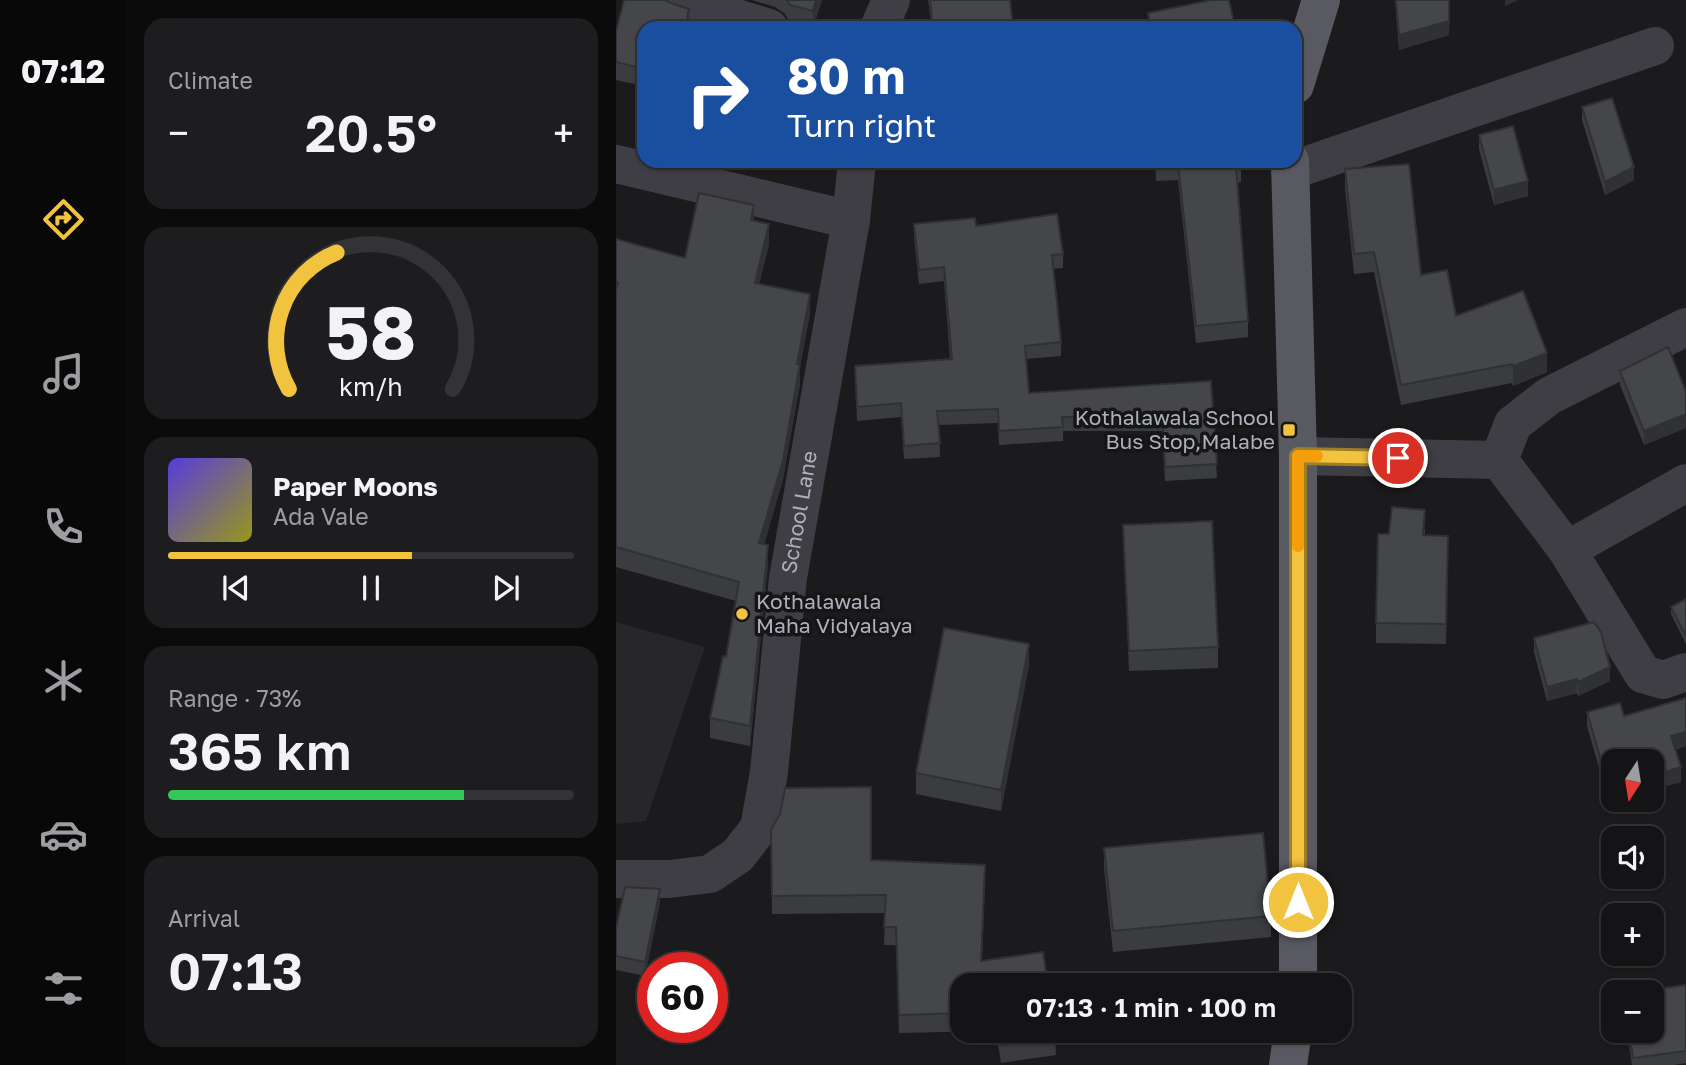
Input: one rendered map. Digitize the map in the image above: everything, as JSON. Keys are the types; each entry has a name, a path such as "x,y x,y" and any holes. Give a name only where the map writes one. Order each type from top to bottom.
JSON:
{"main road":[{"path":"1302,62 1321,0"},
{"path":"1290,168 1298,456 1298,973"},
{"path":"1288,1065 1291,1043"}],"street":[{"path":"677,0 746,21"},
{"path":"882,21 891,0"},
{"path":"1302,162 1655,46"},
{"path":"616,164 850,220"},
{"name":"School Lane","path":"616,879 670,879 710,874 738,856 759,828 769,772 788,578 850,220 856,168"},
{"path":"1499,460 1513,424 1549,396 1686,327"},
{"path":"1298,456 1499,460"},
{"path":"1499,460 1567,550 1643,674 1663,680 1686,673"},
{"path":"1567,550 1686,483"}],"shaded area":[{"path":"616,622 705,647 646,821 616,824"}],"building":[{"path":"624,0 665,0 689,9 686,21 637,21 637,67 616,62 616,31"},
{"path":"787,0 816,0 813,11 790,5"},
{"path":"930,0 1010,0 1012,21 932,21"},
{"path":"1211,0 1229,0 1234,21 1150,21 1148,13"},
{"path":"1396,0 1449,0 1449,21 1399,35"},
{"path":"1612,98 1634,167 1605,182 1582,107"},
{"path":"1513,126 1528,181 1494,190 1479,135"},
{"path":"1409,164 1421,275 1447,270 1456,316 1523,291 1547,353 1513,366 1512,364 1401,385 1374,252 1354,254 1345,169"},
{"path":"1178,168 1236,168 1248,321 1196,326"},
{"path":"699,193 754,205 751,220 769,224 755,283 810,294 783,460 759,543 768,545 750,726 710,718 723,656 726,657 739,582 616,547 616,239 685,258"},
{"path":"1057,214 1063,254 1052,255 1061,342 1025,346 1029,393 1211,381 1217,464 1165,467 1162,417 1062,417 1063,427 999,431 998,409 937,411 940,443 904,446 901,403 857,407 855,366 952,359 944,267 919,270 914,224 975,218 976,226"},
{"path":"1668,347 1686,392 1686,414 1644,431 1620,371"},
{"path":"1392,507 1425,510 1423,535 1448,536 1446,624 1376,623 1378,534 1389,534"},
{"path":"1212,521 1218,647 1129,651 1123,525"},
{"path":"1686,599 1686,636 1671,607"},
{"path":"1594,622 1601,632 1610,667 1578,682 1577,679 1547,687 1534,638"},
{"path":"944,628 1029,644 1001,790 916,773"},
{"path":"1686,698 1686,732 1671,736 1681,767 1664,772 1664,749 1601,749 1601,760 1587,712 1620,703 1624,716"},
{"path":"871,787 871,860 985,865 981,961 1043,952 1046,973 950,973 950,1013 899,1015 896,927 884,927 886,895 772,896 771,830 780,814 785,788"},
{"path":"1263,833 1271,916 1113,931 1104,848"},
{"path":"625,887 660,889 647,952 637,952 637,960 616,956 616,928"},
{"path":"1686,985 1686,1051 1633,1058 1631,1043 1664,1043 1664,988"}],"slow traffic":[{"path":"1298,546 1298,456 1317,456"}],"place":[{"name":"Kothalawala School Bus Stop,Malabe","path":"1289,430"},
{"name":"Kothalawala Maha Vidyalaya","path":"742,614"}],"route":[{"path":"1298,902 1298,456 1398,458"}]}
